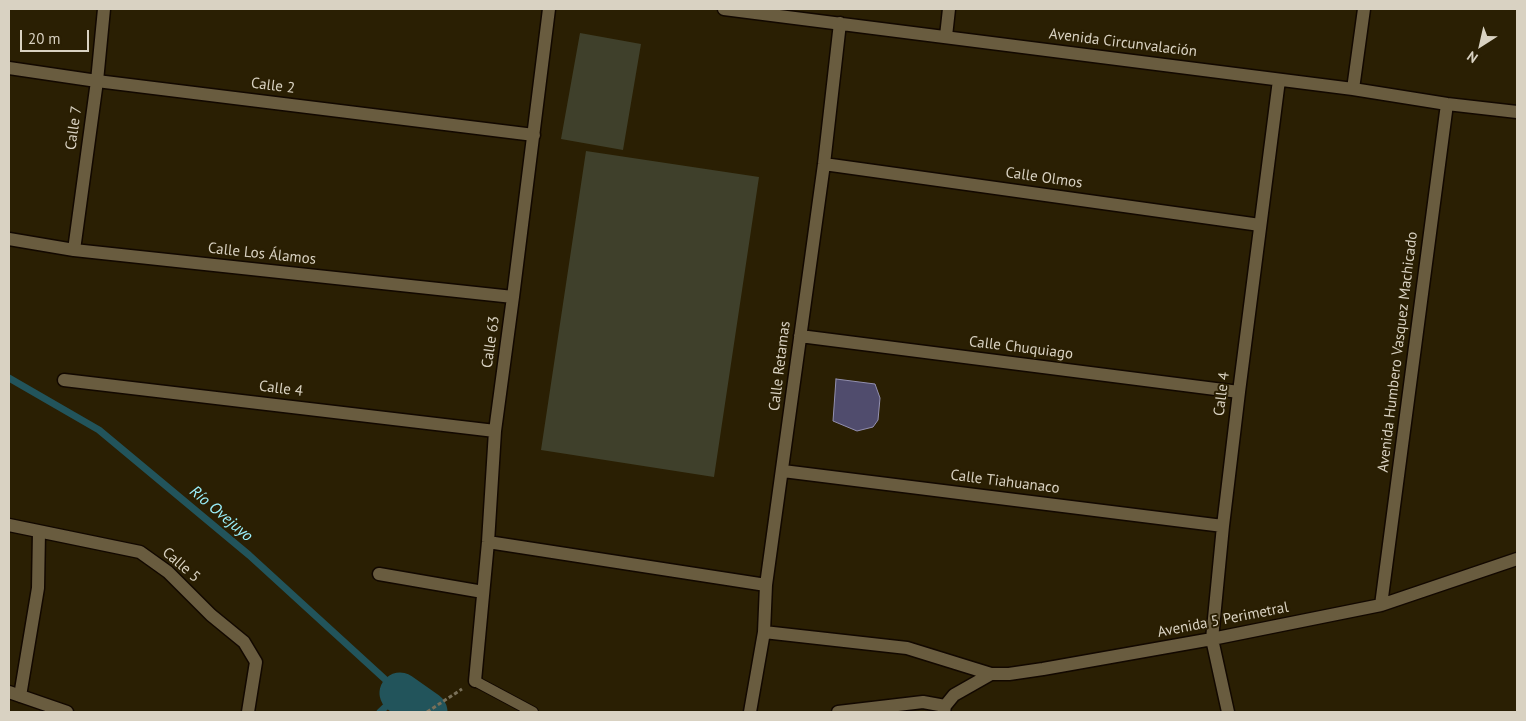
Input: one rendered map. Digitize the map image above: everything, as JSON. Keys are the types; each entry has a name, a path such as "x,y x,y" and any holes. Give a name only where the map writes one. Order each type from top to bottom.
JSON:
{"street":[{"name":"Calle 7","path":"74,250 97,81 104,9"},
{"name":"Calle 63","path":"475,681 488,542 495,430 534,135 548,9"},
{"name":"Avenida Circunvalación","path":"724,9 1352,88 1447,104 1517,112"},
{"path":"946,36 949,9"},
{"path":"1352,88 1364,9"},
{"name":"Calle Retamas","path":"750,712 764,632 766,585 824,164 840,23"},
{"name":"Calle 2","path":"9,68 97,81 534,135"},
{"name":"Calle 4","path":"1228,712 1212,639 1239,392 1279,80"},
{"name":"Avenida Humbero Vasquez Machicado","path":"1381,606 1447,104"},
{"name":"Calle Olmos","path":"824,164 1260,225"},
{"name":"Calle Los Álamos","path":"9,239 74,250 513,297"},
{"name":"Calle Chuquiago","path":"800,336 1239,392"},
{"name":"Calle 4","path":"64,380 495,430"},
{"name":"Calle Tiahuanaco","path":"783,471 1223,526"},
{"name":"Calle 5","path":"9,526 140,552 168,572 211,615 244,642 256,662 248,712"},
{"path":"39,532 38,588 14,694 67,712"},
{"path":"488,542 766,585"},
{"name":"Avenida 5 Perimetral","path":"944,709 954,695 991,674 1009,674 1035,670 1212,639 1381,606 1517,559"},
{"path":"378,574 483,592"},
{"path":"764,632 907,648 991,674"},
{"path":"838,712 924,702 944,709"}],"lane":[{"path":"475,681 533,712"}],"path":[{"path":"426,712 475,681"}],"green space":[{"path":"580,33 641,44 623,150 561,139"},
{"path":"586,151 759,177 714,477 541,450"}],"building":[{"path":"836,379 875,384 880,398 878,420 873,427 857,431 833,421"}],"waterway":[{"name":"Río Ovejuyo","path":"9,378 99,430 249,555 400,693 380,712"},
{"path":"400,693 427,712"}]}
